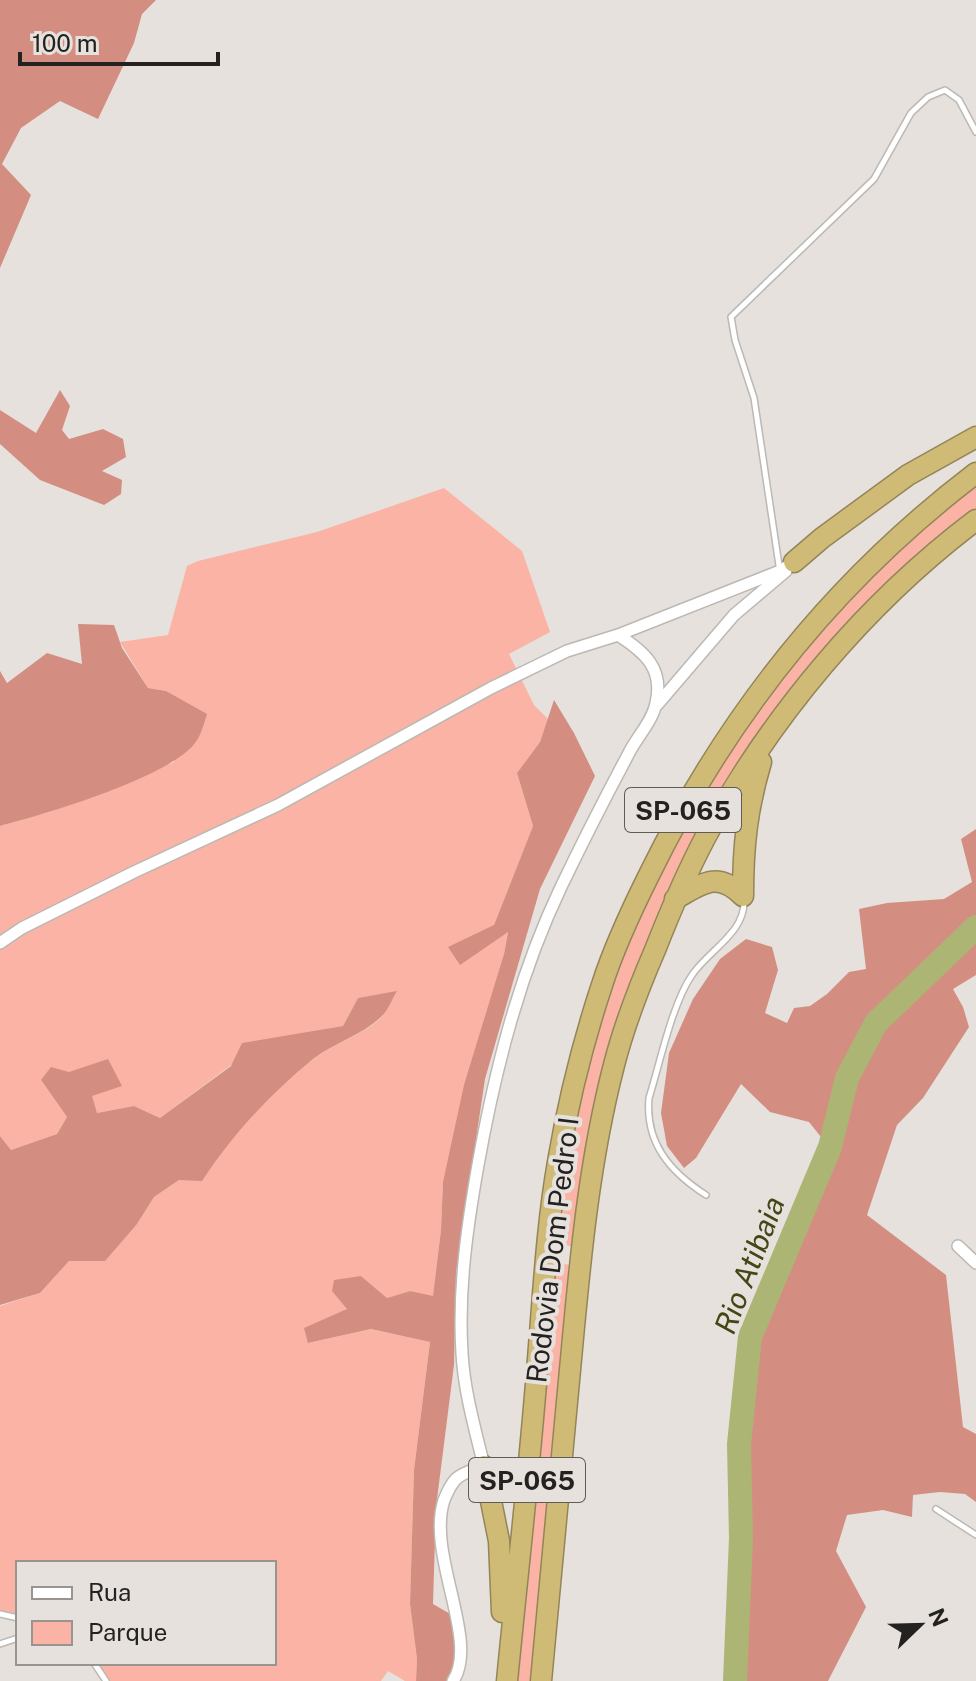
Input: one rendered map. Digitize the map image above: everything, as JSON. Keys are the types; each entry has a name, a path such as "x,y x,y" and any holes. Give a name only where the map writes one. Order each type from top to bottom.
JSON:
{"highway":[{"path":"785,570 822,538 908,475 976,437"},
{"name":"Rodovia Dom Pedro I","path":"505,1681 558,1162 602,983 667,838 735,724 802,639 877,556 976,473"},
{"name":"Rodovia Dom Pedro I","path":"541,1681 578,1280 591,1176 614,1065 644,976 675,899 712,827 769,737 819,672 875,609 976,520"},
{"path":"743,896 746,826 751,794 769,737"},
{"path":"675,899 706,882 714,881 729,885 743,896"},
{"path":"484,1466 499,1541 505,1681"}],"street":[{"path":"0,943 22,928 120,879 278,805 491,688 567,651 618,635 785,570"},
{"path":"453,1681 461,1665 460,1638 442,1553 440,1513 449,1488 456,1479 484,1466 466,1389 461,1311 467,1231 486,1122 510,1020 543,928 585,838 656,706 734,615 785,570"},
{"path":"618,635 638,648 650,661 658,688 656,706"},
{"path":"958,1246 976,1263"}],"lane":[{"path":"785,570 754,398 735,340 731,317 874,179 911,113 928,97 945,90 959,100 976,132"},
{"path":"706,1195 686,1182 656,1145 647,1116 649,1098 683,990 702,961 743,916 743,896"},
{"path":"936,1509 976,1535"}],"green space":[{"path":"976,483 976,509 863,611 664,903 629,987 605,1060 585,1152 571,1246 555,1245 559,1204 586,1065 624,947 661,866 729,747 809,641 878,567"},
{"path":"444,488 522,551 550,632 509,654 534,705 548,719 540,742 517,773 533,826 494,925 508,930 443,1182 433,1297 410,1291 387,1298 361,1276 347,1308 309,1343 371,1329 430,1342 414,1470 410,1604 417,1659 416,1681 405,1681 388,1671 381,1681 106,1681 95,1665 276,1665 276,1561 16,1561 16,1618 0,1614 0,1306 40,1293 69,1261 137,1224 154,1197 179,1180 202,1180 239,1130 268,1099 316,1057 378,1020 396,992 358,998 343,1026 315,1031 231,1065 160,1118 134,1106 97,1113 91,1096 69,1072 41,1080 67,1117 57,1134 11,1150 0,1136 0,826 88,798 174,762 166,691 148,688 120,642 168,635 187,566 317,532"},
{"path":"557,1262 569,1265 534,1681 514,1681 551,1276 555,1276"}],"shaded area":[{"path":"0,0 156,0 142,14 134,43 98,119 60,101 21,128 2,164 31,195 0,268"},
{"path":"60,390 70,406 62,430 69,439 103,429 123,439 126,457 102,471 122,480 121,494 104,505 40,480 0,444 0,410 36,433"},
{"path":"78,624 114,625 122,648 148,688 166,691 207,714 201,733 181,756 160,769 74,804 0,826 0,671 7,683 47,653 82,664"},
{"path":"554,700 595,776 540,889 485,1079 456,1273 454,1365 436,1507 433,1604 464,1622 464,1636 454,1651 458,1681 416,1681 417,1659 410,1604 414,1470 430,1342 371,1329 308,1343 304,1328 347,1309 332,1291 334,1280 361,1276 387,1298 410,1291 433,1296 443,1182 464,1085 508,932 460,965 448,947 494,925 533,826 517,773 540,742"},
{"path":"976,829 976,975 953,989 969,1027 923,1098 897,1125 867,1215 946,1275 963,1427 976,1434 976,1502 965,1494 940,1492 913,1495 912,1517 883,1510 847,1515 836,1551 866,1607 828,1681 735,1681 739,1444 750,1337 829,1147 809,1122 770,1112 741,1084 696,1158 684,1168 667,1146 661,1113 669,1053 693,999 720,959 746,939 772,947 778,970 765,1013 787,1023 794,1008 810,1006 849,972 866,969 859,909 887,903 944,899 972,882 961,839"},
{"path":"397,991 381,1017 321,1053 282,1086 239,1131 202,1181 179,1180 154,1197 137,1224 105,1261 69,1261 40,1293 0,1305 0,1136 11,1150 57,1134 67,1117 41,1080 51,1067 69,1072 108,1059 122,1086 92,1096 97,1113 134,1106 160,1118 231,1066 242,1043 343,1026 358,998"}],"waterway":[{"name":"Rio Atibaia","path":"735,1681 741,1538 739,1444 750,1337 830,1147 847,1078 876,1023 976,927"}]}
